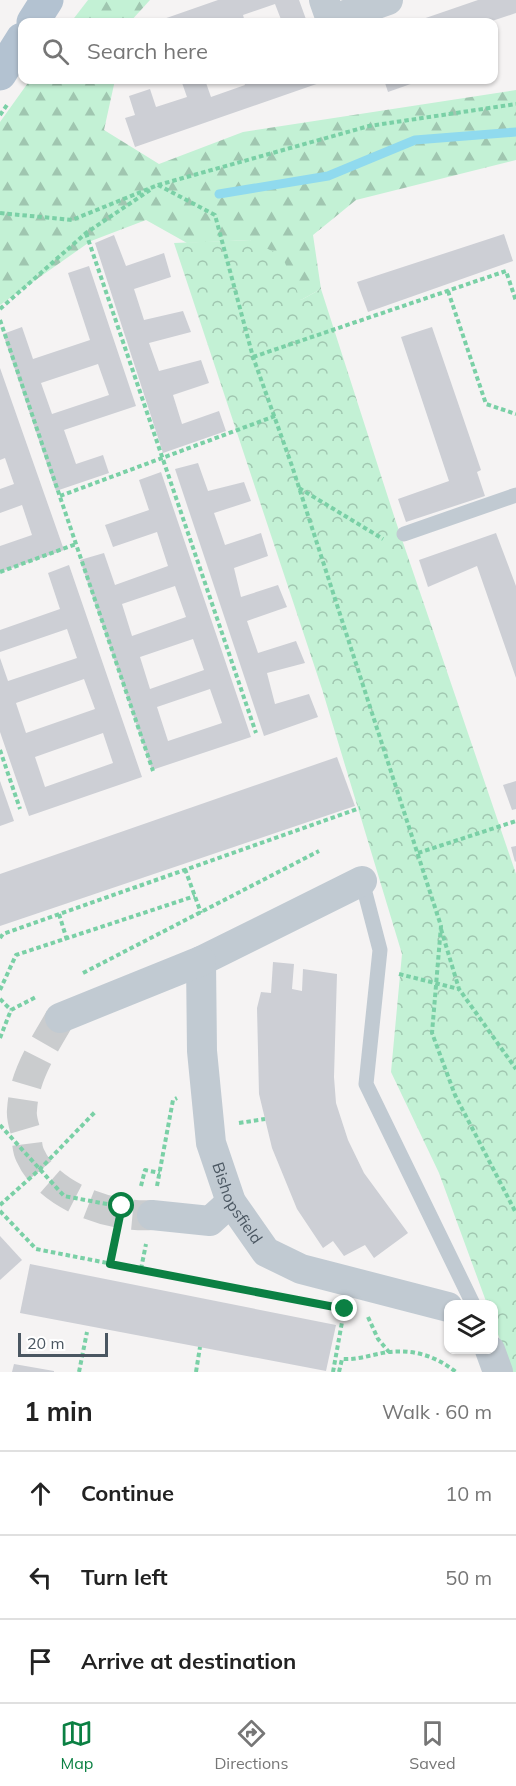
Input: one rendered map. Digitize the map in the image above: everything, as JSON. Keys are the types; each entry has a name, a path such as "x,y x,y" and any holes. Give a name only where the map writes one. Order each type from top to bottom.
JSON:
{"main road":[{"path":"36,18 47,0"},
{"path":"0,74 18,45"}],"street":[{"path":"324,0 330,18"},
{"path":"337,18 388,0"},
{"path":"60,1018 201,961 362,881"},
{"name":"Bishopsfield","path":"201,961 210,1143 231,1202 266,1252 301,1269 444,1306"},
{"path":"146,1214 210,1221 231,1202"},
{"path":"491,1354 498,1372"}],"lane":[{"path":"404,534 516,495"},
{"path":"362,881 380,950 366,1084 471,1300"}],"path":[{"path":"0,213 72,220 158,185 369,126 516,105"},
{"path":"0,309 86,233 158,185"},
{"path":"158,185 215,214 253,357 299,488 441,926 459,989 516,1069"},
{"path":"86,233 256,733"},
{"path":"253,357 506,271 516,301"},
{"path":"448,291 486,404 516,414"},
{"path":"0,320 153,771"},
{"path":"60,495 274,416"},
{"path":"299,488 383,539 404,534"},
{"path":"0,572 76,544"},
{"path":"0,750 20,809"},
{"path":"0,938 3,934 360,808"},
{"path":"417,853 516,821"},
{"path":"75,978 320,852"},
{"path":"185,870 201,913"},
{"path":"0,990 16,955 195,896"},
{"path":"59,914 67,940"},
{"path":"441,926 432,1033 455,1095 516,1212"},
{"path":"378,969 459,989"},
{"path":"0,1038 11,1010 43,994"},
{"path":"0,999 11,1010"},
{"path":"141,1269 146,1214 173,1100 206,1088"},
{"path":"0,1204 40,1169 95,1112"},
{"path":"0,1125 64,1196 122,1206 146,1214"},
{"path":"110,1264 122,1206"},
{"path":"0,1211 36,1249 288,1298"},
{"path":"333,1307 345,1309 333,1372"},
{"path":"79,1372 87,1332"},
{"path":"196,1372 200,1347"},
{"path":"339,1372 342,1359 365,1358 389,1352 432,1356 456,1372"}],"green space":[{"path":"88,0 150,0 134,18 74,18"},
{"path":"27,84 114,84 104,130 159,164 243,132 516,90 516,160 356,200 313,235 321,289 301,300 250,240 187,243 146,220 91,241 0,305 0,122"},
{"path":"250,240 282,256 301,300 321,289 395,519 516,874 516,1372 512,1372 510,1368 498,1334 498,1300 486,1300 439,1173 391,1072 402,954 322,689 174,243"}],"building":[{"path":"218,0 299,0 306,18 280,18 275,4 243,15 244,18 166,18"},
{"path":"478,0 516,0 516,13 498,19 426,18"},
{"path":"182,84 206,84 211,97 245,84 316,84 135,147 125,118 135,115 129,96 150,89 156,107 187,97"},
{"path":"385,84 411,84 388,92"},
{"path":"504,234 513,261 368,312 357,282"},
{"path":"114,235 126,266 164,253 171,277 134,289 144,320 183,311 191,332 149,343 159,371 201,360 209,383 173,395 182,424 219,411 226,431 163,453 95,243"},
{"path":"89,266 136,406 64,430 76,464 103,455 109,473 56,491 3,334 22,327 33,359 90,340 68,273","holes":["98,364 109,395 52,414 41,383"]},
{"path":"432,327 481,470 477,472 485,496 406,522 398,499 449,481 401,337"},
{"path":"0,368 64,550 0,572 0,546 32,535 22,505 0,513 0,489 14,484 5,458 0,460"},
{"path":"198,463 208,491 244,482 251,501 214,513 225,545 261,533 268,556 234,568 241,597 278,585 287,607 247,621 258,653 296,641 305,663 267,673 275,704 309,694 318,717 264,736 175,469"},
{"path":"161,472 251,737 152,770 80,560 104,553 115,585 168,566 157,532 113,547 105,525 149,510 139,480","holes":["175,586 186,617 132,636 122,604","193,639 204,670 150,689 140,657","210,689 222,723 168,741 157,707"]},
{"path":"496,533 516,586 516,678 477,566 428,587 419,560"},
{"path":"69,565 142,777 29,816 0,732 0,658 8,681 77,658 67,629 0,652 0,630 60,609 48,573","holes":["84,679 95,709 26,733 16,703","103,733 113,763 45,787 35,757"]},
{"path":"337,757 355,806 0,926 0,874"},
{"path":"0,781 14,821 0,826"},
{"path":"516,781 516,809 512,810 503,785"},
{"path":"516,846 516,861 515,862 511,847"},
{"path":"273,962 294,964 292,989 302,991 303,969 337,974 334,1077 336,1103 348,1140 364,1173 408,1233 374,1258 365,1245 344,1256 333,1241 323,1248 297,1209 272,1148 259,1094 257,1008 261,992 271,993"},
{"path":"0,1236 22,1260 0,1280"},
{"path":"30,1264 336,1325 326,1371 20,1313"},
{"path":"14,1364 54,1371 54,1372 12,1372"}],"waterway":[{"path":"219,194 328,176 415,140 516,132"}],"tunnel":[{"path":"60,1018 35,1062 26,1085 22,1116 30,1155 51,1182 82,1202 118,1213 152,1215"}],"route":[{"path":"122,1206 110,1264 345,1309"}]}
